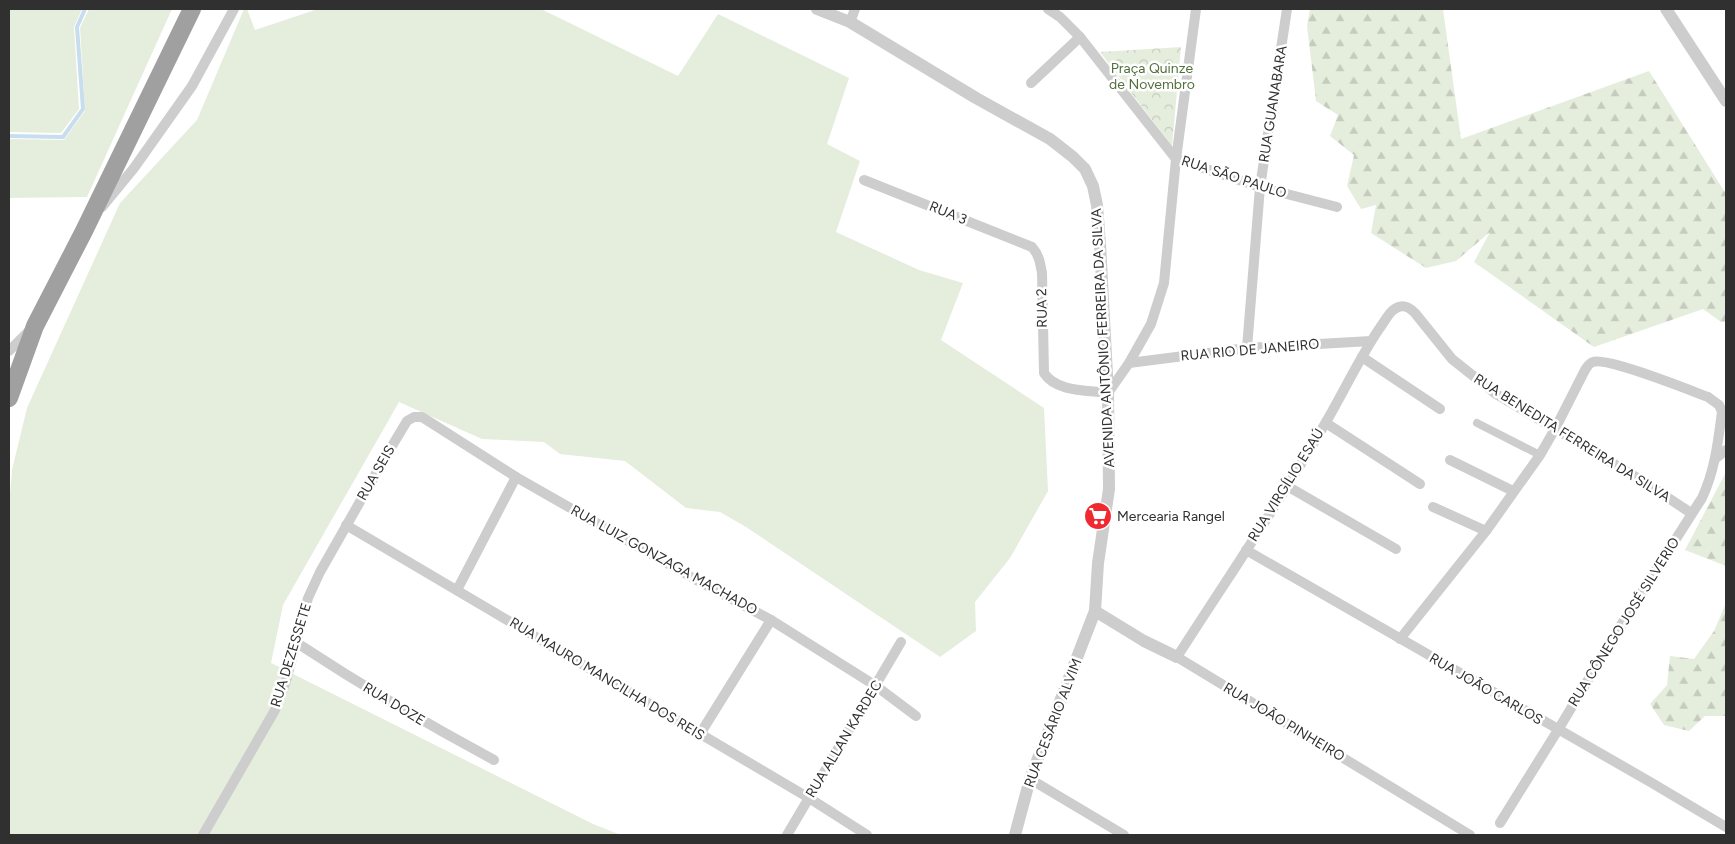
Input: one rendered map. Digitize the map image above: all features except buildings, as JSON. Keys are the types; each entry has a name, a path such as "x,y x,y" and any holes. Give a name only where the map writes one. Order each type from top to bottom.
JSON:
{"highway":[{"path":"9,398 35,326 84,231 192,9"}],"street":[{"path":"84,231 134,168 192,86 234,9"},
{"name":"AVENIDA ANTÔNIO FERREIRA DA SILVA","path":"817,9 850,22 976,98 1050,139 1074,157 1085,169 1093,186 1098,204 1108,392 1109,489 1098,562 1095,612"},
{"path":"850,22 855,9"},
{"name":"RUA SÃO PAULO","path":"1048,9 1060,16 1080,37 1176,159 1260,187 1337,207"},
{"path":"1108,392 1129,362 1151,324 1164,283 1176,159 1196,9"},
{"name":"RUA GUANABARA","path":"1247,348 1260,187 1287,9"},
{"path":"1666,9 1726,101"},
{"path":"1030,83 1080,37"},
{"name":"RUA 3","path":"864,180 1032,247"},
{"name":"RUA 2","path":"1032,247 1037,253 1042,273 1044,373 1054,384 1108,392"},
{"name":"RUA BENEDITA FERREIRA DA SILVA","path":"1392,312 1404,305 1409,307 1452,359 1496,394 1641,480 1691,513"},
{"name":"RUA VIRGÍLIO ESAÚ","path":"1177,657 1287,486 1326,423 1371,341 1392,312"},
{"path":"9,351 35,326"},
{"name":"RUA RIO DE JANEIRO","path":"1129,362 1247,348 1371,341"},
{"path":"1362,357 1440,409"},
{"name":"RUA CÔNEGO JOSÉ SILVERIO","path":"1500,823 1621,625 1702,498 1716,458 1722,412 1718,405 1708,397 1619,366 1594,362 1585,370 1556,429"},
{"name":"RUA LUIZ GONZAGA MACHADO","path":"407,422 414,417 422,417 516,476 693,578 771,620 876,686 916,716"},
{"name":"RUA SEIS","path":"346,525 407,422"},
{"path":"1326,423 1420,484"},
{"path":"1477,423 1540,455"},
{"path":"1400,639 1486,531 1540,455 1556,429"},
{"path":"1716,458 1726,450"},
{"path":"1450,460 1513,491"},
{"path":"456,590 516,476"},
{"path":"1287,486 1396,549"},
{"path":"1433,507 1486,531"},
{"name":"RUA MAURO MANCILHA DOS REIS","path":"346,525 809,798 867,835"},
{"name":"RUA DEZESSETE","path":"203,835 275,710 286,682 308,598 346,525"},
{"name":"RUA JOÃO CARLOS","path":"1246,550 1652,783 1726,828"},
{"name":"RUA JOÃO PINHEIRO","path":"1095,612 1144,641 1177,657 1470,835"},
{"name":"RUA CESÁRIO ALVIM","path":"1015,835 1030,779 1095,612"},
{"path":"700,734 771,620"},
{"name":"RUA ALLAN KARDEC","path":"787,835 901,642"},
{"name":"RUA DOZE","path":"297,643 356,682 494,760"},
{"path":"1030,779 1124,835"}],"green space":[{"path":"9,9 82,9 74,27 79,109 61,133 9,132"},
{"path":"89,9 172,9 87,197 9,198 9,139 64,140 85,111 80,28"},
{"path":"244,9 247,9 255,30 318,9 541,9 678,76 718,14 849,78 827,144 860,161 836,232 919,270 963,283 941,340 1044,408 1048,491 1010,558 975,602 976,631 940,657 746,527 720,512 686,508 625,461 560,454 544,442 482,439 399,402 283,605 271,663 593,824 621,835 9,835 9,506 12,470 27,408 120,203 197,120"},
{"path":"1310,9 1443,9 1461,139 1649,71 1726,194 1726,322 1721,322 1703,309 1594,347 1474,262 1490,232 1456,261 1426,268 1371,233 1376,205 1361,209 1347,186 1354,155 1330,136 1338,115 1316,101 1307,26"},
{"name":"Praça Quinze de Novembro","path":"1181,47 1172,146 1100,52"},
{"path":"1726,472 1726,566 1685,550"},
{"path":"1726,603 1726,716 1705,716 1689,731 1664,725 1650,704 1667,685 1670,656 1694,659 1714,631"}],"waterway":[{"path":"9,136 63,137 83,109 77,27 85,9"}],"place":[{"name":"Mercearia Rangel","path":"1098,516"}]}
